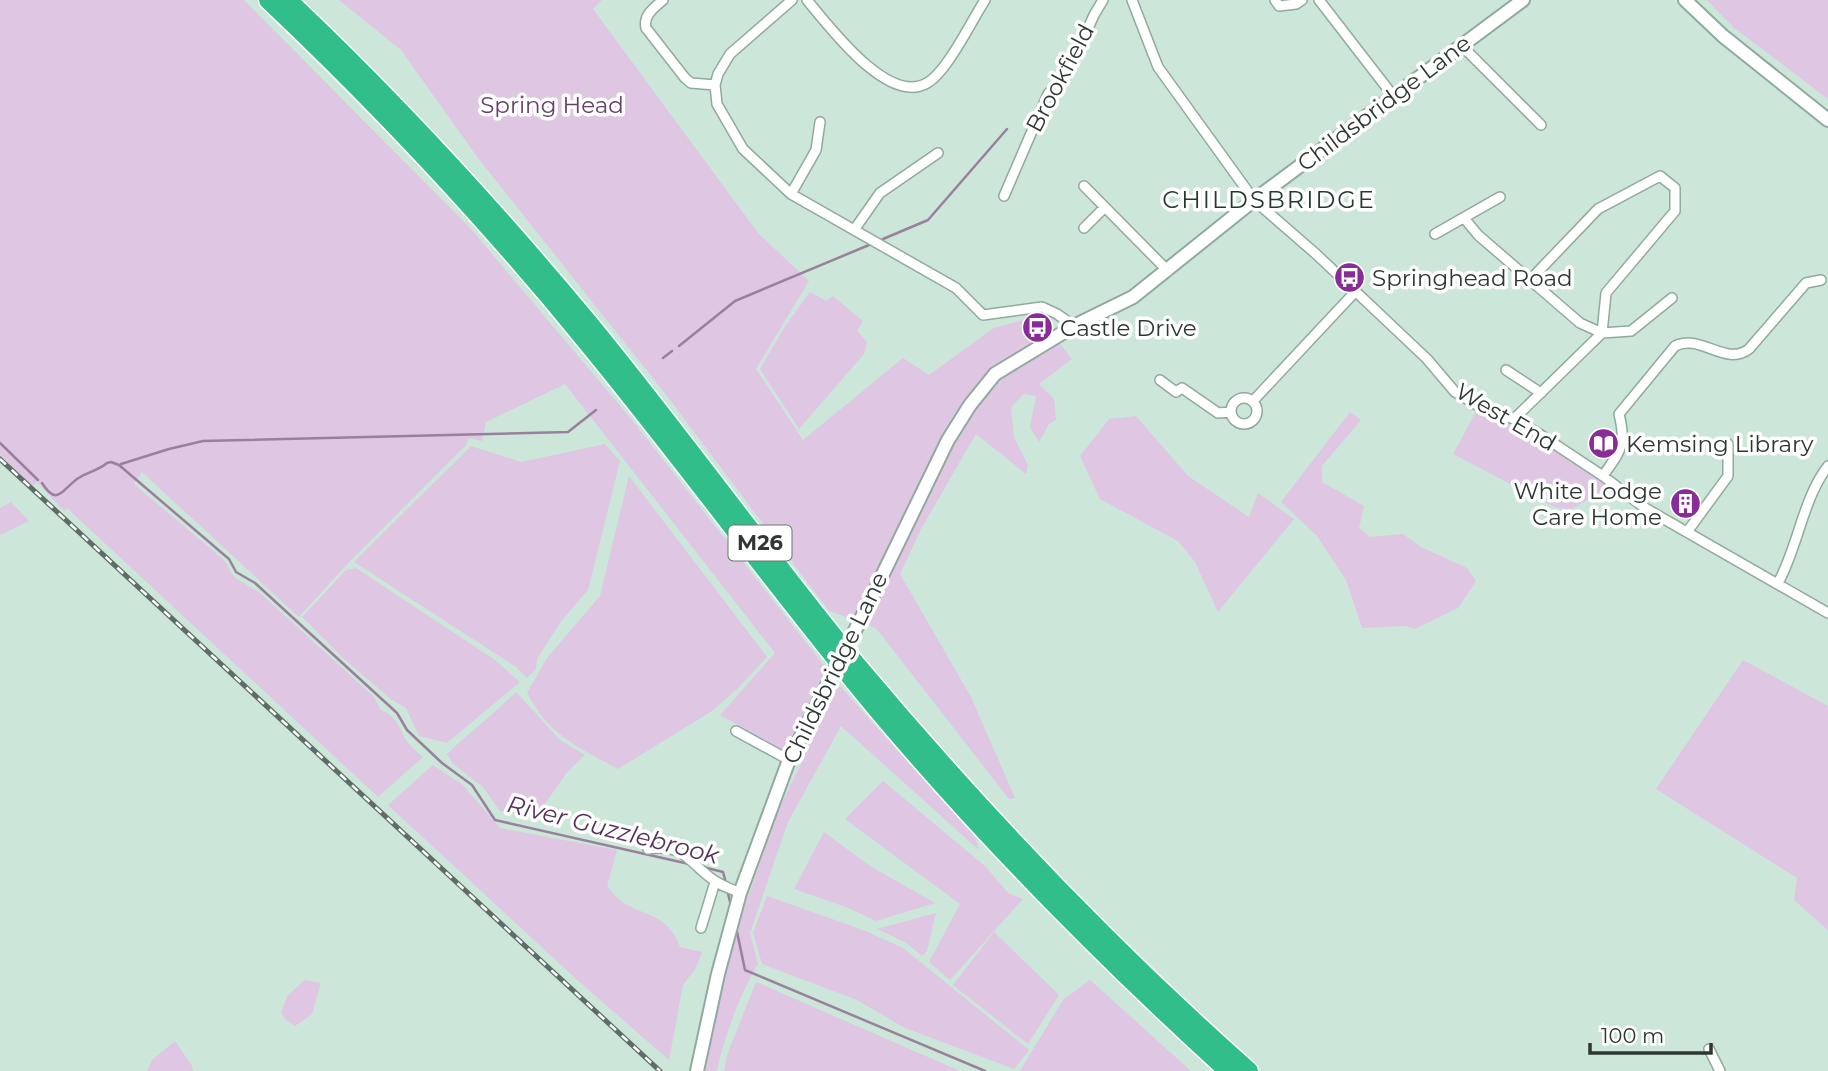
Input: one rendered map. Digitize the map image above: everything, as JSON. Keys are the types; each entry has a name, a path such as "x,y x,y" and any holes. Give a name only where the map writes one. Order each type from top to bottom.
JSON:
{"highway":[{"name":"M26","path":"268,0 394,125 530,274 615,377 810,629 960,804 1102,952 1228,1071"},
{"name":"M26","path":"288,0 427,140 545,271 649,397 824,624 957,780 1100,931 1249,1071"}],"street":[{"path":"663,0 647,15 646,28 691,83 715,85"},
{"path":"792,0 730,54 722,65 715,85 716,104 743,149 791,194 956,288 983,315 1042,307 1074,326"},
{"path":"807,0 864,62 892,83 913,87 928,83 940,72 985,0"},
{"name":"Brookfield","path":"1004,196 1048,94 1070,66 1103,0"},
{"name":"West End","path":"1132,0 1158,67 1254,200 1316,254 1427,359 1455,392 1487,411 1514,419 1603,476 1644,508 1828,613"},
{"path":"1275,0 1279,6 1296,4 1302,0"},
{"path":"1319,0 1394,97"},
{"path":"1685,0 1723,36 1828,120"},
{"name":"Childsbridge Lane","path":"697,1071 718,974 740,893 789,760 936,463 970,405 995,374 1074,326 1133,297 1254,200 1462,46 1518,1"},
{"path":"1462,46 1541,125"},
{"path":"791,194 816,150 820,122"},
{"path":"854,230 880,193 938,153"},
{"path":"1514,419 1602,333 1606,293 1675,211 1675,188 1660,176 1598,209 1530,280"},
{"path":"1084,187 1168,271"},
{"path":"1435,234 1500,197"},
{"path":"1084,228 1105,207"},
{"path":"1464,218 1478,236 1580,323 1602,333 1631,331 1672,298"},
{"path":"1603,476 1621,449 1624,433 1619,414 1675,346 1688,342 1733,356 1740,355 1749,349 1814,278"},
{"path":"1253,401 1355,292"},
{"path":"1506,370 1541,393"},
{"path":"1160,380 1176,392 1182,388 1218,413 1231,412"},
{"path":"1247,398 1253,401 1257,411 1251,422 1238,422 1231,412 1233,404 1239,399 1247,398"},
{"path":"1687,532 1728,475 1728,444"},
{"path":"1777,583 1786,568 1818,481 1828,466"},
{"path":"736,731 789,760"},
{"path":"648,849 665,846 680,851 715,882 740,893"},
{"path":"701,928 715,882"},
{"path":"1709,1049 1720,1071"}],"green space":[{"path":"0,0 244,0 470,228 632,420 826,668 784,751 720,715 775,653 565,384 486,422 482,441 469,438 466,445 351,560 299,617 142,472 134,484 225,561 234,577 260,593 374,697 381,710 394,718 408,742 423,757 378,797 67,508 64,511 37,482 33,486 0,455"},
{"name":"Spring Head","path":"339,0 602,0 593,9 758,233 809,281 756,369 803,440 903,358 929,375 994,328 1038,316 1072,359 1039,384 1054,399 1056,420 1049,424 1039,442 1030,427 1036,396 1024,394 1011,407 1014,437 1028,465 1026,474 976,434 921,529 900,574 971,697 1015,798 1009,799 876,628 829,611 667,396 478,158 401,50"},
{"path":"1707,0 1828,0 1828,99 1733,27"},
{"path":"810,292 826,301 833,296 863,321 857,331 867,342 864,354 799,429 760,369 784,328"},
{"path":"1350,412 1361,420 1322,466 1322,482 1364,506 1359,528 1370,537 1403,534 1421,547 1467,568 1476,581 1458,608 1415,629 1405,626 1362,628 1346,580 1317,536 1281,502"},
{"path":"1476,412 1528,431 1608,487 1572,509 1557,508 1453,454"},
{"path":"1136,416 1188,476 1249,517 1258,493 1294,519 1218,612 1195,562 1178,541 1100,499 1080,456 1109,419"},
{"path":"605,444 620,461 588,590 562,620 537,659 536,669 527,678 516,667 354,562 471,446 521,462"},
{"path":"629,476 767,657 712,711 618,769 578,747 555,730 527,693 547,658 600,596"},
{"path":"11,502 29,521 0,535 0,508"},
{"path":"356,568 495,660 520,682 447,743 419,736 406,708 392,700 343,658 302,617 346,570"},
{"path":"1743,660 1828,706 1828,930 1794,900 1797,878 1656,789"},
{"path":"839,685 975,837 979,850 841,726 788,822 750,933 758,964 733,1016 717,1071 705,1071 729,951 779,809"},
{"path":"516,692 560,740 585,755 568,771 535,818 500,811 483,787 453,764 447,754"},
{"path":"433,765 463,785 500,828 617,850 607,886 611,891 624,903 664,923 680,947 702,952 696,968 683,985 669,1060 575,978 388,805"},
{"path":"883,781 986,867 1008,893 1023,899 950,980 929,962 960,904 845,819"},
{"path":"824,832 870,866 935,903 876,921 846,907 794,889"},
{"path":"767,896 863,930 903,948 1029,1050 1014,1069 905,1028 857,1000 762,964 753,933"},
{"path":"936,913 927,951 922,956 905,942 877,929"},
{"path":"994,932 1059,995 1028,1044 953,985"},
{"path":"305,980 321,983 312,1014 295,1026 286,1020 281,1012 288,995"},
{"path":"1090,980 1191,1071 1020,1071 1063,1000"},
{"path":"756,982 960,1071 724,1071 727,1055"},
{"path":"175,1041 193,1071 147,1071 152,1060"}],"waterway":[{"path":"883,239 928,220 1007,129"},
{"path":"679,346 735,301 869,245"},
{"path":"663,358 672,351"},
{"path":"121,464 203,441 568,432 596,410"},
{"name":"River Guzzlebrook","path":"0,443 38,480"},
{"name":"River Guzzlebrook","path":"42,483 56,495 107,463 119,465 229,559 236,572 255,583 397,713 407,730 442,763 472,785 495,820 689,864"},
{"name":"River Guzzlebrook","path":"703,867 723,872 726,883"},
{"name":"River Guzzlebrook","path":"727,889 731,906"},
{"name":"River Guzzlebrook","path":"736,927 745,970 985,1071"}],"railway":[{"path":"0,459 660,1071"}],"place":[{"name":"Springhead Road","path":"1349,278"},
{"name":"Castle Drive","path":"1037,328"},
{"name":"Kemsing Library","path":"1603,444"},
{"name":"White Lodge Care Home","path":"1685,504"}],"district":[{"name":"CHILDSBRIDGE","path":"1269,200"}]}
